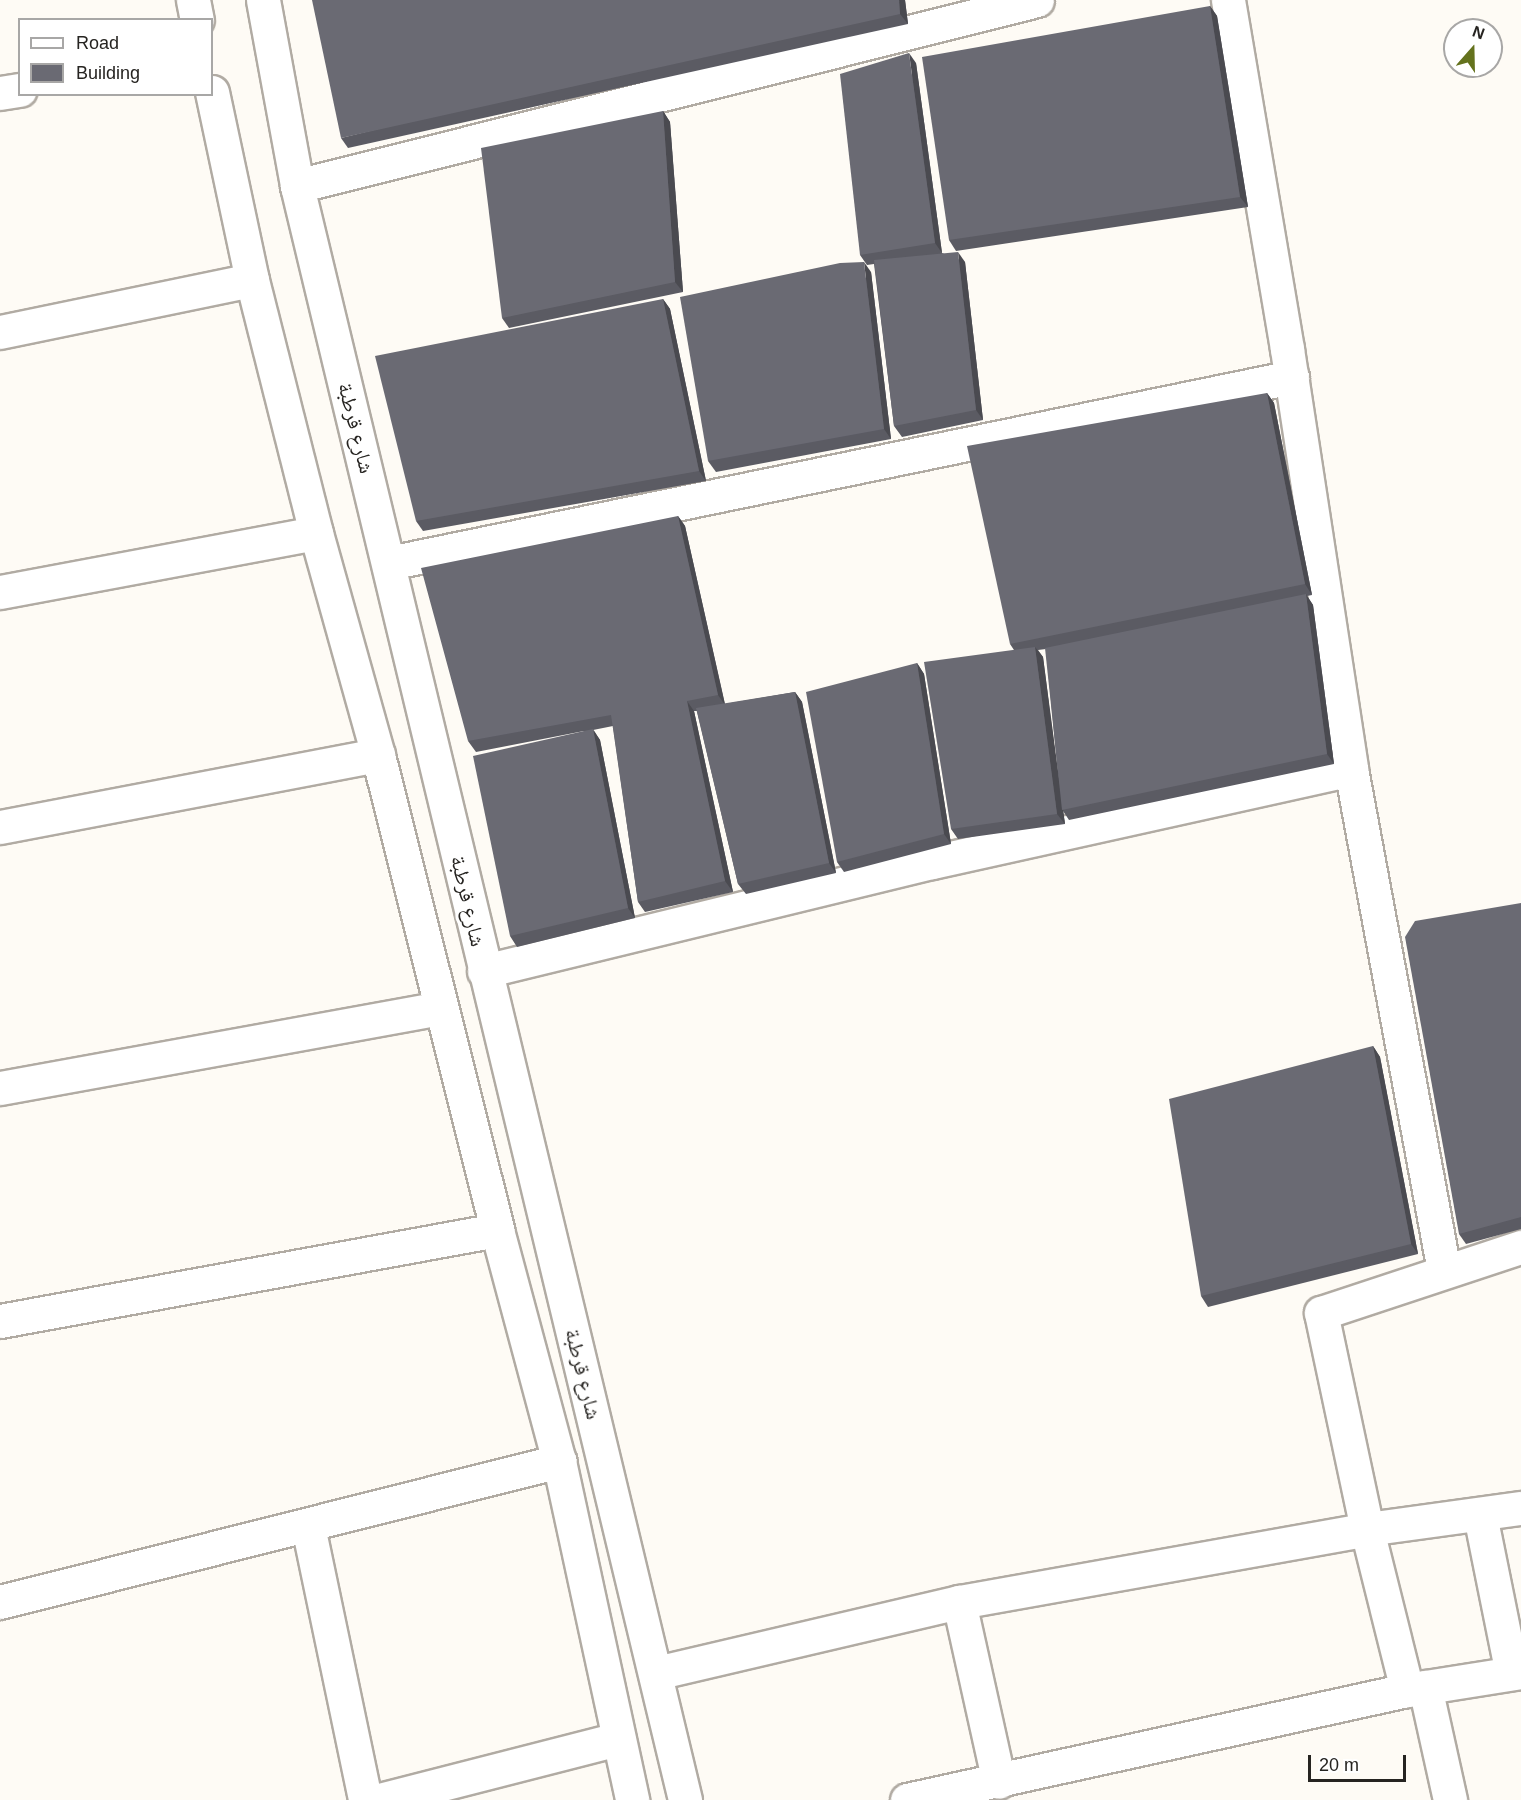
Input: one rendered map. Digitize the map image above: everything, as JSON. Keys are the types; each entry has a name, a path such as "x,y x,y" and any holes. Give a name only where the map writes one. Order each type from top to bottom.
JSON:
{"street":[{"path":"193,0 197,18"},
{"name":"شارع قرطبة","path":"263,0 297,186 685,1800"},
{"path":"297,186 1037,0"},
{"path":"1228,0 1292,377 1351,768 1444,1271"},
{"path":"0,93 18,90"},
{"path":"213,96 252,280 316,532 378,755 497,1230 559,1461 633,1800"},
{"path":"0,332 252,280"},
{"path":"389,563 1292,377"},
{"path":"0,591 316,532"},
{"path":"0,826 378,755"},
{"path":"484,971 932,862 1351,768"},
{"path":"0,1088 441,1008"},
{"path":"0,1321 497,1230"},
{"path":"1450,1800 1367,1529 1321,1313 1521,1247"},
{"path":"0,1602 309,1526 559,1461"},
{"path":"656,1673 959,1602 1367,1529 1521,1508"},
{"path":"908,1800 999,1782 1416,1689 1516,1673 1480,1515"},
{"path":"309,1526 364,1800"},
{"path":"959,1602 999,1782"},
{"path":"380,1800 618,1738"}],"building":[{"path":"312,0 899,0 900,14 341,138"},
{"path":"1210,6 1240,197 949,240 922,57"},
{"path":"909,53 935,243 860,255 840,74"},
{"path":"663,111 675,282 502,318 481,148"},
{"path":"958,252 976,410 894,426 874,260"},
{"path":"864,262 884,429 708,461 680,297 840,263"},
{"path":"663,299 699,471 416,521 375,356"},
{"path":"1267,393 1305,584 1010,644 967,446"},
{"path":"678,516 718,695 687,701 725,881 638,902 611,715 468,741 421,568"},
{"path":"1306,594 1327,754 1062,810 1045,648"},
{"path":"1035,647 1057,814 951,829 924,662"},
{"path":"917,663 944,834 837,862 806,692"},
{"path":"795,692 829,863 738,884 696,708"},
{"path":"593,729 628,908 510,936 473,756"},
{"path":"1521,903 1521,1217 1459,1234 1405,937 1415,921"},
{"path":"1373,1046 1411,1244 1201,1296 1169,1099"}]}
